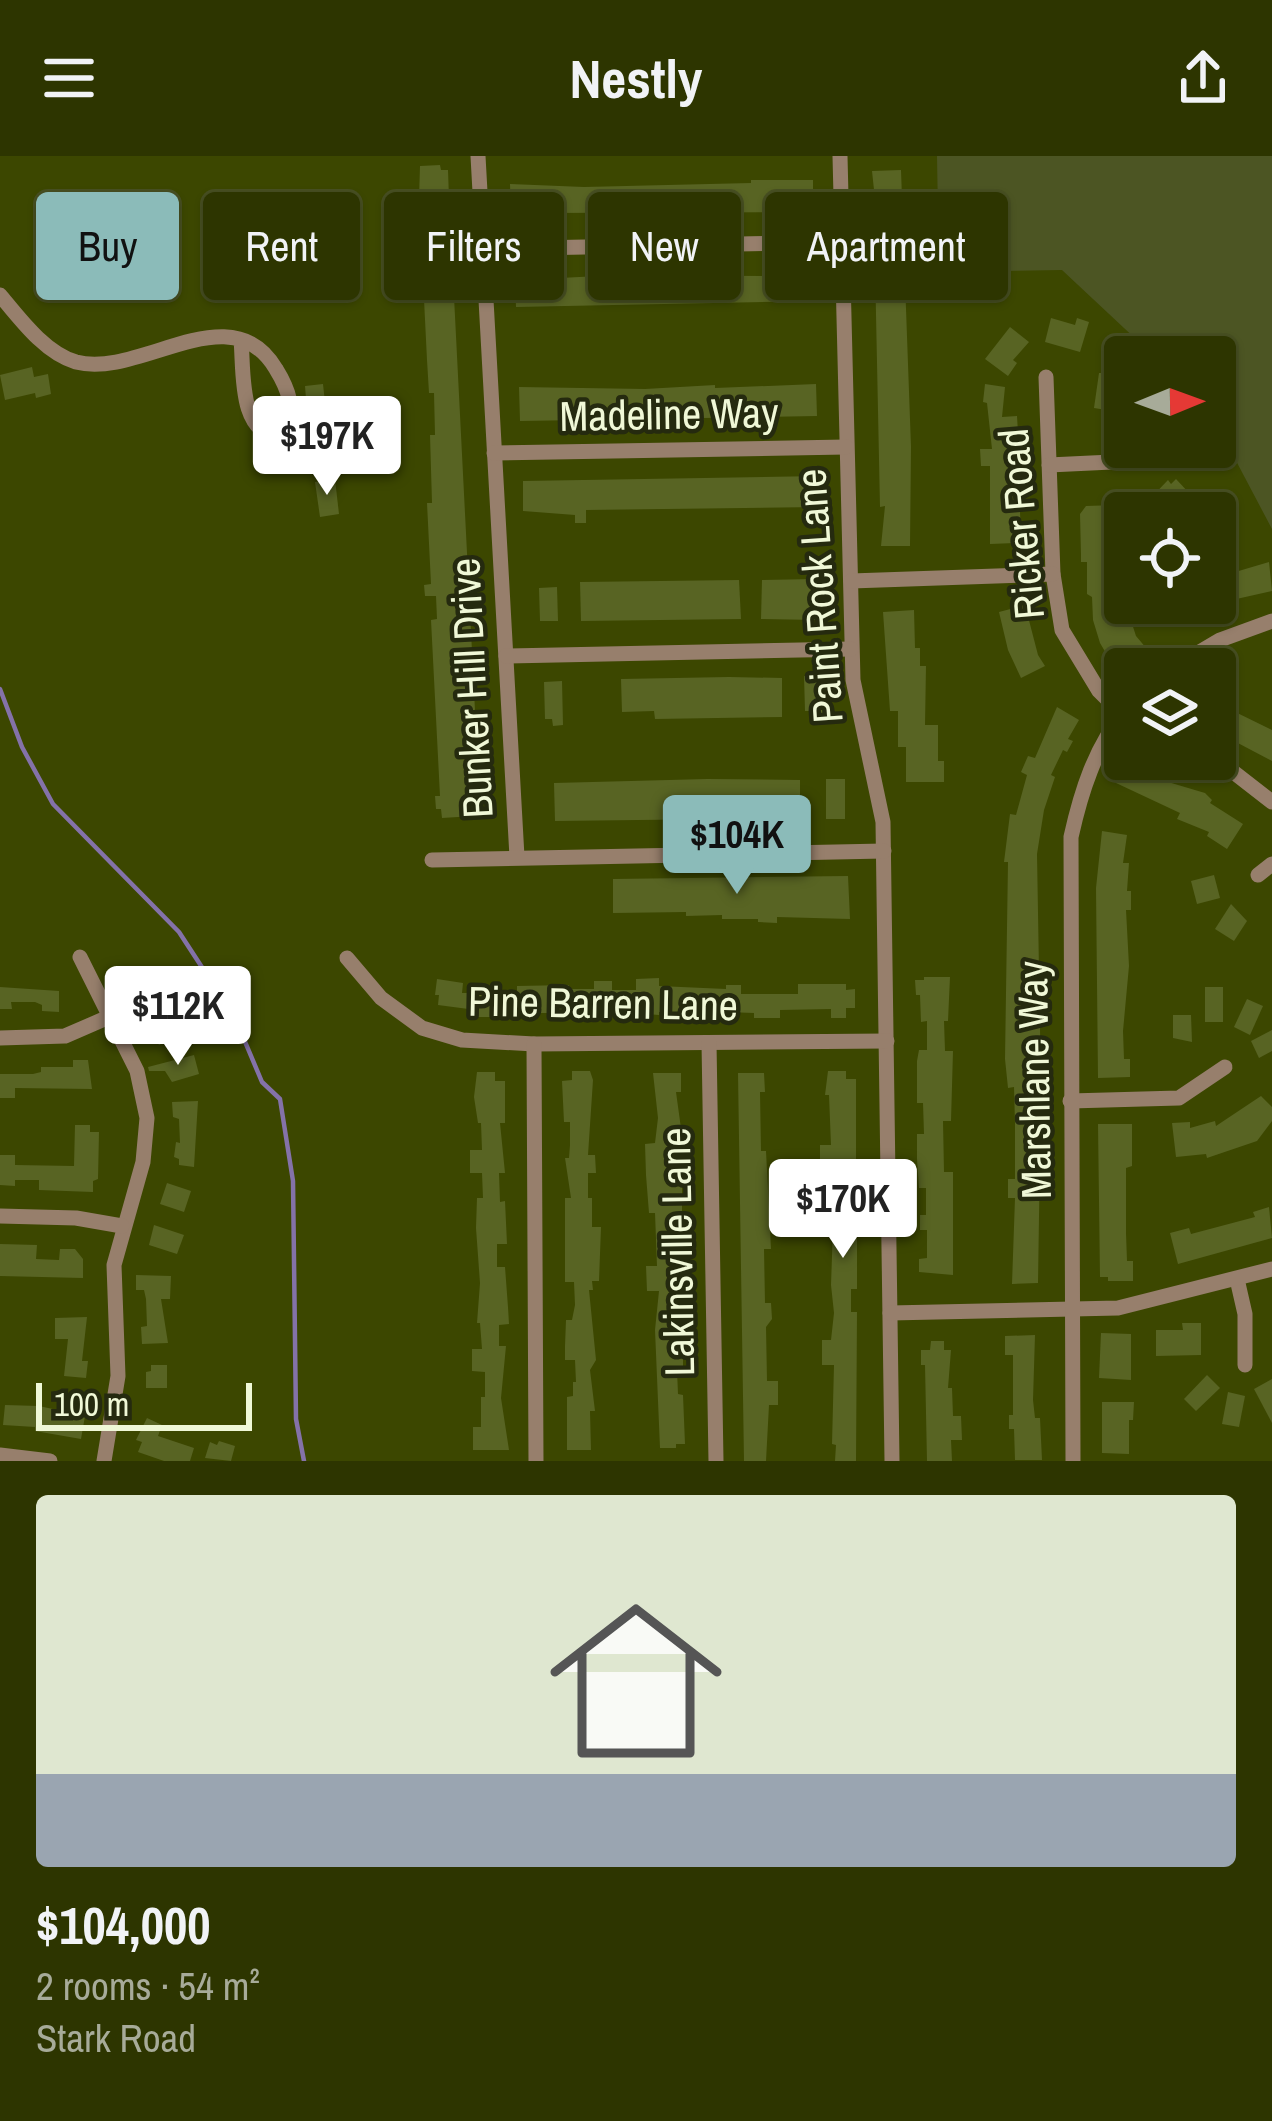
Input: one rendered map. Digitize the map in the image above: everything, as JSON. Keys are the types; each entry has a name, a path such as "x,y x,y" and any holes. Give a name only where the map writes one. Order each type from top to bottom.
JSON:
{"street":[{"name":"Bunker Hill Drive","path":"478,156 480,192"},
{"name":"Paint Rock Lane","path":"840,156 841,192"},
{"path":"564,247 765,244"},
{"path":"0,295 47,346 72,361 111,362 219,335 241,340 264,351 290,394 289,431 280,436 260,431 251,418 241,340"},
{"name":"Bunker Hill Drive","path":"486,300 517,857"},
{"name":"Paint Rock Lane","path":"843,300 851,650 862,731 884,822 892,1461"},
{"name":"Ricker Road","path":"1046,376 1053,574 1062,630 1104,696"},
{"name":"Madeline Way","path":"494,453 846,447"},
{"path":"1049,466 1104,463"},
{"path":"851,581 1053,574"},
{"path":"1207,648 1272,621"},
{"path":"506,656 851,650"},
{"name":"Marshlane Way","path":"1073,1461 1071,837 1079,800 1104,744"},
{"path":"1236,774 1272,802"},
{"path":"432,860 884,850"},
{"path":"80,957 137,1071 147,1118 143,1162 122,1226 112,1288 116,1405 104,1461"},
{"name":"Pine Barren Lane","path":"346,958 380,998 422,1028 462,1040 534,1044 886,1041"},
{"path":"0,1038 65,1036 111,1016"},
{"name":"Lakinsville Lane","path":"710,1043 716,1461"},
{"path":"534,1044 536,1461"},
{"path":"1070,1101 1179,1098 1225,1067"},
{"path":"0,1216 76,1218 122,1226"},
{"path":"890,1313 1118,1308 1272,1269"},
{"path":"1237,1279 1245,1314 1245,1365"},
{"path":"0,1455 50,1461"}],"green space":[{"path":"937,156 1272,156 1272,529 1236,461 1236,336 1133,336 1062,270 1008,271 1008,192 938,192"}],"building":[{"path":"440,165 441,170 448,170 449,192 419,192 420,166"},
{"path":"901,170 902,192 874,192 872,171"},
{"path":"813,180 813,192 765,192 765,212 741,212 741,192 588,192 588,213 564,213 564,192 510,192 510,184 584,187"},
{"path":"741,276 765,276 765,300 817,301 516,307 516,300 564,300 564,278 588,277 588,300 741,300"},
{"path":"424,300 455,300 480,809 474,810 474,816 442,818 441,809 436,809 435,796 440,796 431,620 437,619 436,596 425,596 424,585 431,584 427,503 432,503 430,435 435,435 434,393 429,393"},
{"path":"876,300 906,300 910,546 881,546 885,506 880,507"},
{"path":"1051,318 1075,325 1077,318 1089,322 1080,352 1045,342"},
{"path":"1010,327 1029,342 1013,360 1017,363 1008,376 985,359"},
{"path":"32,367 34,377 48,374 51,394 5,400 0,375"},
{"path":"1099,373 1104,373 1104,410 1094,408"},
{"path":"323,384 328,430 317,431 317,424 308,425 305,386"},
{"path":"816,384 817,416 520,421 519,387"},
{"path":"985,384 1005,387 1002,417 1017,416 1018,433 1011,433 1012,456 1018,456 1021,539 1015,543 990,544 990,466 981,466 980,449 992,449 987,403 983,402"},
{"path":"377,438 378,451 315,453 314,444"},
{"path":"821,476 822,507 586,510 586,523 575,523 575,515 523,511 523,481"},
{"path":"335,479 339,514 320,517 315,482"},
{"path":"1176,479 1188,492 1156,492 1168,480 1171,484"},
{"path":"1104,505 1104,624 1132,624 1146,648 1104,650 1100,643 1092,597 1087,594 1087,562 1081,562 1080,514 1086,506"},
{"path":"1269,562 1272,591 1236,599 1236,572"},
{"path":"816,579 817,620 761,619 762,580"},
{"path":"739,580 741,619 581,621 580,582"},
{"path":"557,587 558,621 540,621 539,588"},
{"path":"1025,605 1045,666 1021,678 999,612"},
{"path":"914,610 915,648 920,648 920,666 926,666 925,725 938,725 938,761 944,761 944,782 906,782 906,747 898,747 898,711 890,711 883,612"},
{"path":"804,676 823,676 824,718 812,719 812,711 805,711"},
{"path":"782,678 782,717 655,719 654,711 622,712 621,679"},
{"path":"562,681 563,725 553,726 552,719 545,719 544,682"},
{"path":"1057,707 1079,720 1068,739 1073,741 1051,775 1055,777 1037,854 1038,1283 1012,1284 1015,1198 1008,1198 1008,1179 1015,1179 1015,1124 1014,1087 1008,1088 1005,1059 1008,862 1004,862 1010,814 1016,815 1027,775 1021,772 1028,756 1035,758"},
{"path":"1236,712 1272,730 1272,761 1236,742"},
{"path":"826,779 845,779 845,819 826,819"},
{"path":"800,780 800,818 555,821 554,783"},
{"path":"1169,780 1205,793 1210,803 1243,824 1227,849 1207,836 1209,832 1177,819 1180,813 1116,783"},
{"path":"1102,831 1127,835 1123,863 1129,863 1131,910 1126,910 1129,966 1123,1031 1130,1077 1098,1078 1096,888"},
{"path":"1214,875 1220,898 1197,904 1191,881"},
{"path":"848,876 850,919 777,917 777,923 722,919 722,915 686,916 686,912 613,913 613,879"},
{"path":"1231,904 1247,921 1234,941 1215,929"},
{"path":"950,977 948,1021 944,1021 945,1051 953,1051 951,1121 943,1121 944,1172 953,1172 953,1275 919,1272 919,1259 927,1258 927,1230 920,1230 920,1215 926,1215 926,1188 919,1188 917,1134 924,1134 923,1103 917,1103 917,1061 919,1050 927,1050 927,1021 921,1022 915,980"},
{"path":"154,978 164,1000 159,1002 177,1036 159,1045 132,990"},
{"path":"659,978 659,986 726,989 726,985 741,985 741,994 798,994 798,984 846,984 846,990 855,989 855,1008 846,1008 846,1018 831,1018 831,1009 780,1010 780,1018 754,1018 754,1013 726,1012 725,1007 659,1015 634,1013 634,1007 609,1007 609,1012 570,1007 570,1013 476,1017 476,1010 438,1005 439,995 435,995 437,979 463,983 462,993 517,993 517,986 594,989 594,981 612,981 612,990 636,990 636,979"},
{"path":"0,987 59,991 59,1012 42,1011 42,1005 35,1002 11,1002 12,1009 0,1009"},
{"path":"1205,987 1223,987 1223,1022 1205,1022"},
{"path":"1247,999 1263,1006 1250,1035 1234,1027"},
{"path":"1173,1015 1191,1015 1192,1042 1173,1038"},
{"path":"1272,1030 1272,1051 1259,1058 1251,1041"},
{"path":"194,1055 199,1074 172,1082 165,1071 149,1071 148,1067"},
{"path":"73,1060 88,1060 92,1089 15,1088 15,1098 0,1098 0,1074 73,1067"},
{"path":"572,1071 590,1071 593,1080 588,1155 595,1155 596,1173 588,1173 588,1198 592,1198 592,1227 601,1227 599,1281 592,1281 593,1290 589,1290 596,1360 590,1370 595,1411 590,1411 591,1450 567,1450 567,1397 573,1396 576,1382 575,1360 565,1360 566,1320 572,1320 575,1305 574,1282 565,1282 565,1198 571,1198 565,1158 569,1158 570,1122 564,1122 562,1081 572,1080"},
{"path":"828,1071 846,1071 846,1079 856,1079 856,1198 851,1198 851,1220 857,1220 857,1289 851,1289 851,1312 857,1312 856,1461 835,1461 834,1365 822,1365 822,1340 831,1340 834,1313 834,1198 830,1198 829,1168 820,1168 820,1145 831,1145 829,1095 825,1095"},
{"path":"477,1072 495,1072 495,1081 505,1081 505,1123 500,1123 505,1173 499,1173 507,1244 497,1244 497,1267 505,1267 508,1307 509,1324 499,1325 499,1346 506,1346 501,1398 509,1450 473,1450 473,1427 481,1427 481,1397 485,1397 485,1372 472,1371 472,1349 482,1349 477,1323 476,1228 477,1198 483,1198 482,1173 470,1173 470,1150 482,1150 474,1097"},
{"path":"653,1073 681,1073 681,1092 676,1092 683,1143 683,1157 677,1158 678,1182 682,1182 682,1289 677,1290 677,1315 683,1315 683,1369 677,1370 685,1444 676,1444 676,1448 660,1448 655,1330 659,1291 647,1291 646,1266 657,1266 645,1144 655,1143 658,1118"},
{"path":"738,1073 764,1073 761,1151 766,1151 771,1249 764,1249 765,1303 771,1303 772,1319 766,1327 767,1381 778,1381 778,1405 769,1405 766,1461 744,1461"},
{"path":"1261,1096 1272,1107 1272,1121 1257,1141 1207,1158 1206,1154 1176,1157 1172,1123 1190,1122 1190,1128 1215,1121 1216,1126"},
{"path":"198,1101 194,1167 179,1165 174,1157 176,1142 180,1143 179,1119 173,1117 172,1102"},
{"path":"1098,1124 1132,1124 1126,1233 1133,1281 1100,1277"},
{"path":"75,1125 90,1125 90,1132 99,1132 98,1179 93,1181 93,1192 39,1190 39,1180 0,1185 0,1155 15,1155 15,1165 74,1166"},
{"path":"167,1183 191,1191 184,1212 160,1204"},
{"path":"1269,1207 1272,1238 1178,1264 1170,1233 1189,1228 1191,1234 1255,1217 1253,1212"},
{"path":"154,1225 184,1235 177,1254 149,1245"},
{"path":"0,1244 37,1245 36,1259 59,1260 60,1249 75,1249 83,1259 83,1278 0,1276"},
{"path":"136,1275 171,1276 170,1299 161,1299 168,1343 142,1344 146,1299 144,1290 136,1290"},
{"path":"87,1317 82,1361 88,1361 86,1378 64,1376 68,1339 55,1339 55,1318"},
{"path":"1182,1323 1201,1323 1201,1355 1156,1356 1156,1330 1183,1330"},
{"path":"1101,1333 1131,1334 1131,1380 1099,1378"},
{"path":"1035,1335 1033,1400 1035,1418 1040,1418 1042,1460 1015,1460 1014,1429 1009,1429 1013,1355 1005,1355 1005,1336"},
{"path":"931,1341 944,1341 944,1350 951,1350 948,1388 952,1388 953,1416 961,1416 962,1440 951,1440 952,1461 927,1461 921,1350 930,1350"},
{"path":"151,1365 167,1365 167,1388 146,1388"},
{"path":"1207,1375 1220,1388 1196,1411 1184,1399"},
{"path":"1272,1379 1272,1423 1254,1389"},
{"path":"1228,1392 1245,1396 1239,1427 1222,1424"},
{"path":"1102,1402 1134,1402 1129,1454 1102,1453"},
{"path":"5,1405 39,1406 85,1416 81,1439 35,1431 35,1427 3,1425"},
{"path":"147,1418 162,1425 158,1436 194,1448 190,1461 164,1461 138,1452 142,1442 136,1440"},
{"path":"219,1441 235,1446 231,1461 205,1458 210,1442 217,1445"}],"waterway":[{"path":"0,689 22,747 53,804 179,932 235,1018 262,1082 280,1099 293,1181 296,1419 304,1461"}]}
